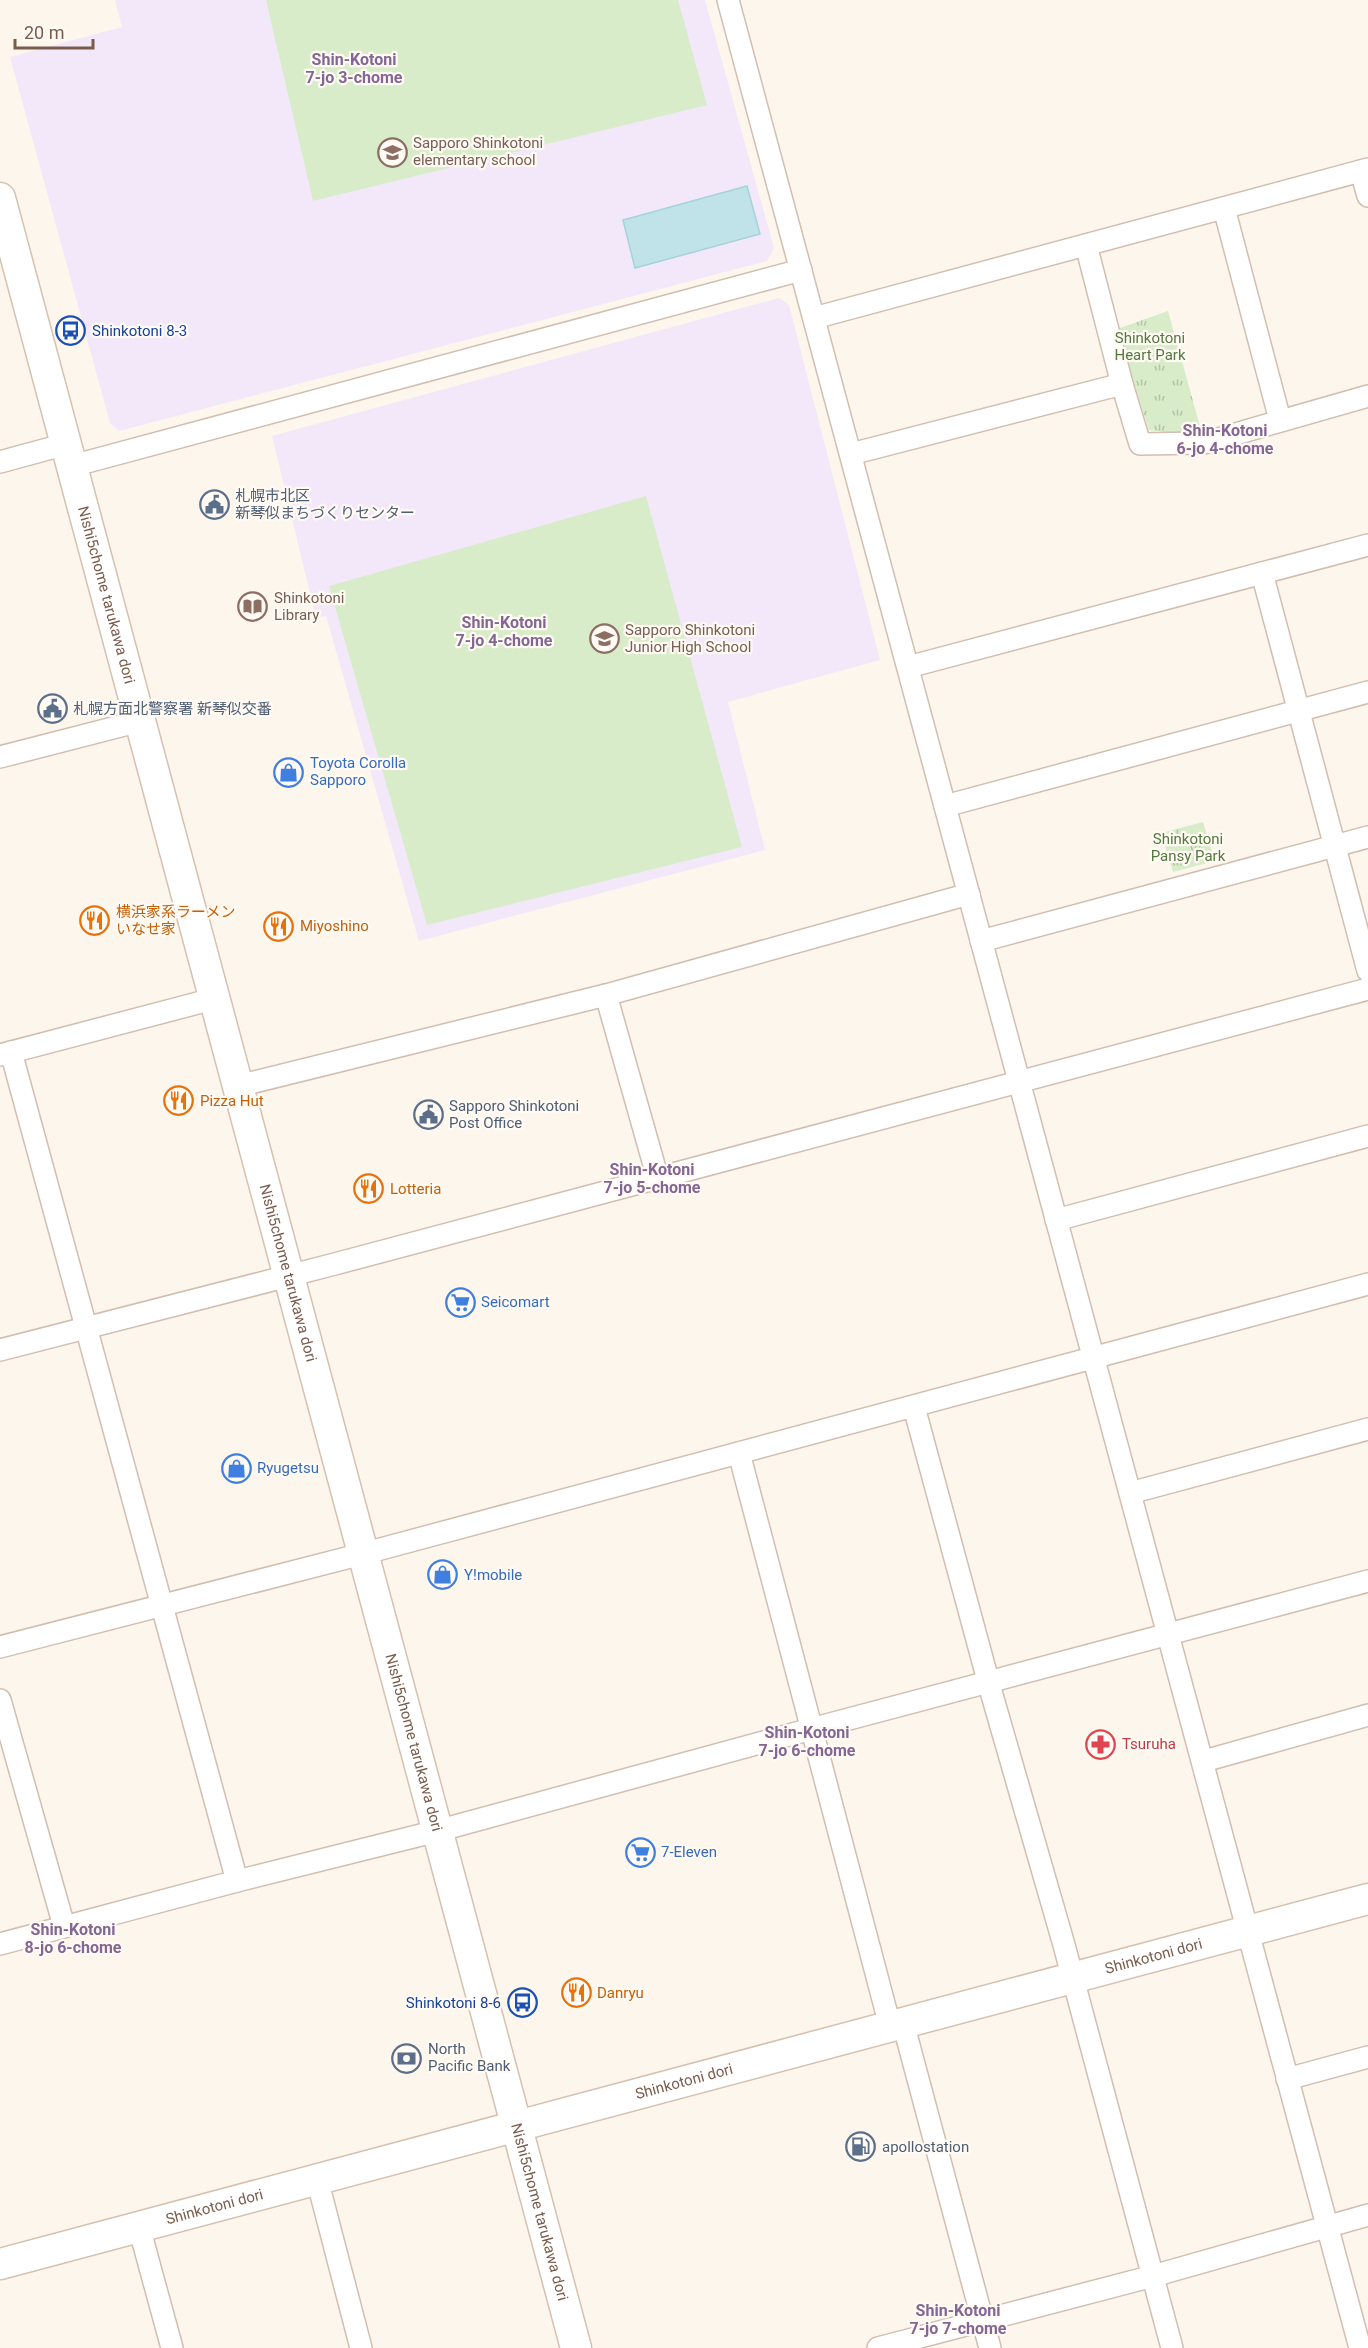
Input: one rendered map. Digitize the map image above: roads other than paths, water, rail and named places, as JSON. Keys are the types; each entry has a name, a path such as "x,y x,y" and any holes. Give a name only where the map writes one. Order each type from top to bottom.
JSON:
{"main road":[{"name":"Nishi5chome tarukawa dori","path":"0,198 576,2348"},
{"name":"Shinkotoni dori","path":"0,2264 1368,1899"}],"street":[{"path":"728,0 1167,1633 1204,1761 1247,1931 1360,2348"},
{"path":"814,318 1365,170 1368,196"},
{"path":"1224,208 1281,420"},
{"path":"1086,245 1140,444 1204,443 1368,396"},
{"path":"0,462 69,455 801,270"},
{"path":"850,454 1122,384"},
{"path":"908,667 1368,545"},
{"path":"1262,573 1368,971"},
{"path":"945,806 1368,692"},
{"path":"0,757 140,721"},
{"path":"981,941 1368,837"},
{"path":"238,1086 606,995 969,894"},
{"path":"0,1350 658,1179 1368,988"},
{"path":"606,995 658,1179"},
{"path":"213,999 5,1054 88,1326 161,1605 237,1881"},
{"path":"1056,1220 1368,1136"},
{"path":"0,1647 362,1554 1368,1284"},
{"path":"914,1407 1073,1977 1172,2348"},
{"path":"1130,1493 1368,1429"},
{"path":"739,1453 812,1728 990,2348"},
{"path":"0,1944 437,1831 812,1728 1368,1581"},
{"path":"0,1700 64,1926"},
{"path":"1204,1761 1368,1715"},
{"path":"1287,2079 1368,2057"},
{"path":"317,2179 361,2348"},
{"path":"878,2348 1153,2276 1368,2215"},
{"path":"139,2227 172,2348"}],"water":[{"path":"747,186 760,234 635,268 623,220"}],"place":[{"name":"Sapporo Shinkotoni elementary school","path":"392,152"},
{"name":"Shinkotoni 8-3","path":"71,331"},
{"name":"札幌市北区 新琴似まちづくりセンター","path":"214,505"},
{"name":"Shinkotoni Library","path":"253,607"},
{"name":"Sapporo Shinkotoni Junior High School","path":"604,639"},
{"name":"札幌方面北警察署 新琴似交番","path":"52,709"},
{"name":"Toyota Corolla Sapporo","path":"289,772"},
{"name":"横浜家系ラーメン いなせ家","path":"95,921"},
{"name":"Miyoshino","path":"279,926"},
{"name":"Pizza Hut","path":"179,1101"},
{"name":"Sapporo Shinkotoni Post Office","path":"428,1115"},
{"name":"Lotteria","path":"369,1189"},
{"name":"Seicomart","path":"460,1302"},
{"name":"Ryugetsu","path":"236,1468"},
{"name":"Y!mobile","path":"443,1575"},
{"name":"Tsuruha","path":"1101,1744"},
{"name":"7-Eleven","path":"640,1852"},
{"name":"Danryu","path":"576,1993"},
{"name":"Shinkotoni 8-6","path":"522,2003"},
{"name":"North Pacific Bank","path":"407,2058"},
{"name":"apollostation","path":"861,2147"}],"district":[{"name":"Shin-Kotoni 7-jo 3-chome","path":"354,68"},
{"name":"Shin-Kotoni 6-jo 4-chome","path":"1225,439"},
{"name":"Shin-Kotoni 7-jo 4-chome","path":"504,631"},
{"name":"Shin-Kotoni 7-jo 5-chome","path":"652,1178"},
{"name":"Shin-Kotoni 7-jo 6-chome","path":"807,1741"},
{"name":"Shin-Kotoni 8-jo 6-chome","path":"73,1938"},
{"name":"Shin-Kotoni 7-jo 7-chome","path":"958,2319"}],"park label":[{"name":"Shinkotoni Heart Park","path":"1150,346"},
{"name":"Shinkotoni Pansy Park","path":"1188,848"}]}
